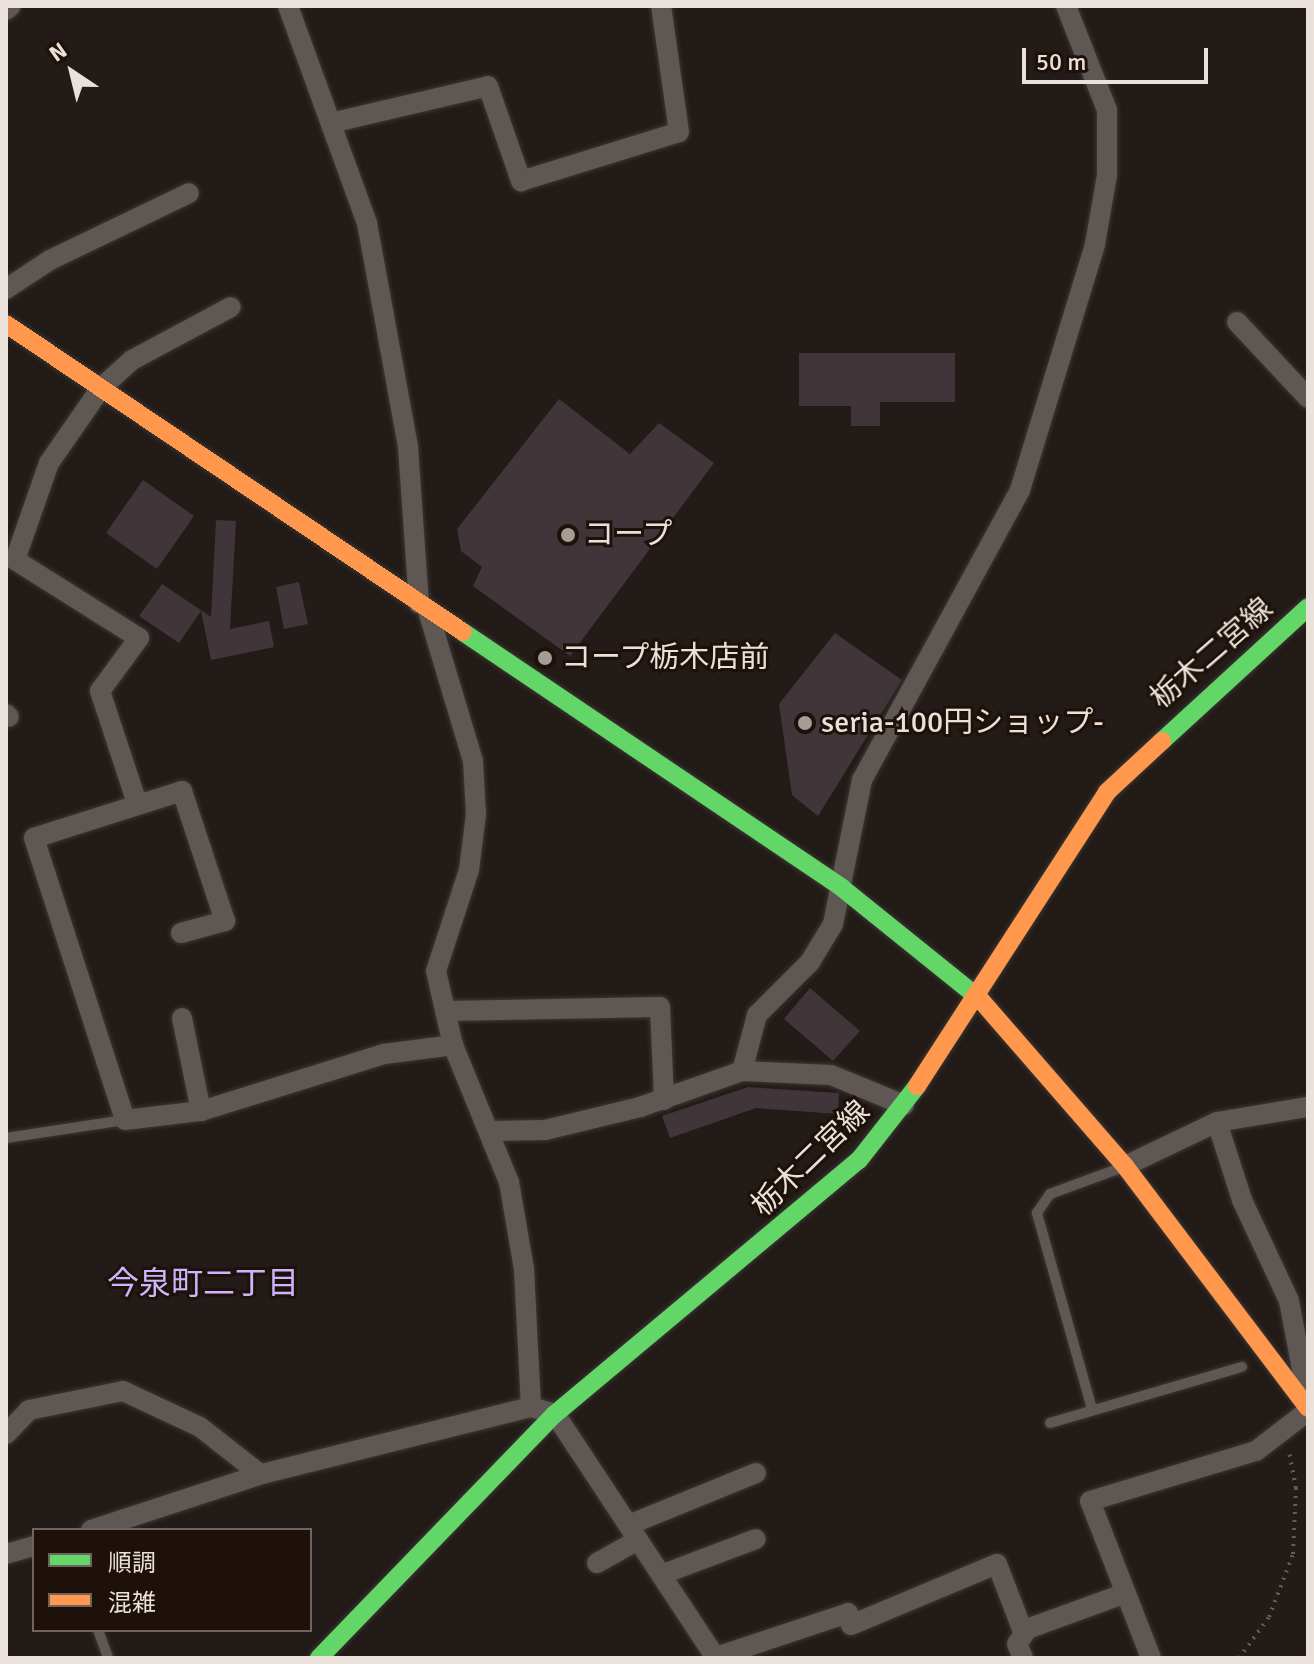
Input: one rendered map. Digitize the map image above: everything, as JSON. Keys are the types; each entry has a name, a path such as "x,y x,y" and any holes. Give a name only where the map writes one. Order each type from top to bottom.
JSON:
{"street":[{"path":"6,10 11,6"},
{"path":"288,6 335,122 367,223 405,432 424,608 473,761 476,814 469,870 440,945 436,971 453,1045 491,1131 509,1182 524,1269 531,1407"},
{"path":"335,122 488,86 521,181 679,132 661,6"},
{"path":"742,1071 757,1015 821,949 842,888 862,780 1020,490 1095,244 1107,175 1107,110 1066,6"},
{"path":"6,289 50,260 189,193"},
{"path":"137,803 100,691 139,638 11,567 49,463 101,388 132,360 231,307"},
{"path":"1237,322 1308,398"},
{"path":"6,324 842,888 973,991 1125,1166 1308,1410 1256,1451 1090,1501 1151,1658"},
{"name":"栃木二宮線","path":"319,1658 555,1414 812,1205 904,1105 973,991 1107,792 1308,607"},
{"path":"181,933 225,921 182,791 34,838 125,1120 201,1111 384,1054 453,1045"},
{"path":"445,1011 660,1007 664,1100"},
{"path":"182,1018 201,1111"},
{"path":"491,1131 545,1130 664,1100 742,1071 831,1075 904,1105"},
{"path":"1125,1166 1217,1122 1308,1107"},
{"path":"1217,1122 1242,1200 1289,1301 1308,1401"},
{"path":"6,1434 29,1410 123,1391 200,1427 260,1474"},
{"path":"97,1528 260,1474 531,1407 555,1414 716,1657 848,1613 851,1625 997,1564 1024,1634"},
{"path":"597,1563 634,1532 756,1473"},
{"path":"663,1574 756,1539"},
{"path":"6,1554 32,1547"},
{"path":"1023,1658 1017,1644 1024,1634 1126,1593"}],"lane":[{"path":"6,1138 125,1120"},
{"path":"1092,1409 1037,1213 1050,1194 1125,1166"},
{"path":"1050,1423 1242,1367"},
{"path":"99,1632 108,1658"}],"path":[{"path":"1239,1658 1269,1617 1293,1554 1296,1488 1288,1428"}],"building":[{"path":"799,353 955,353 955,402 880,402 880,426 851,426 851,406 799,406"},
{"path":"559,399 630,454 659,423 714,463 570,656 473,586 482,567 461,551 457,529"},
{"path":"143,480 194,516 157,569 106,533"},
{"path":"216,520 236,521 230,629 269,621 274,647 211,660 201,611 179,643 139,616 162,584 211,617"},
{"path":"299,582 308,624 284,629 276,587"},
{"path":"835,633 902,680 818,816 792,795 779,704"},
{"path":"810,988 860,1031 833,1061 784,1019"},
{"path":"748,1087 839,1093 838,1114 756,1108 670,1138 662,1116"}],"traffic: fast":[{"path":"1162,741 1308,607"},
{"path":"463,632 842,888 979,998"},
{"path":"319,1658 555,1414 859,1160 917,1086"}],"traffic: slow":[{"path":"6,324 463,632"},
{"path":"917,1086 1107,792 1162,741"},
{"path":"979,998 1125,1166 1308,1408"}],"place":[{"name":"コープ","path":"568,535"},
{"name":"コープ栃木店前","path":"545,658"},
{"name":"seria-100円ショップ-","path":"805,723"}],"district":[{"name":"今泉町二丁目","path":"203,1284"}]}
